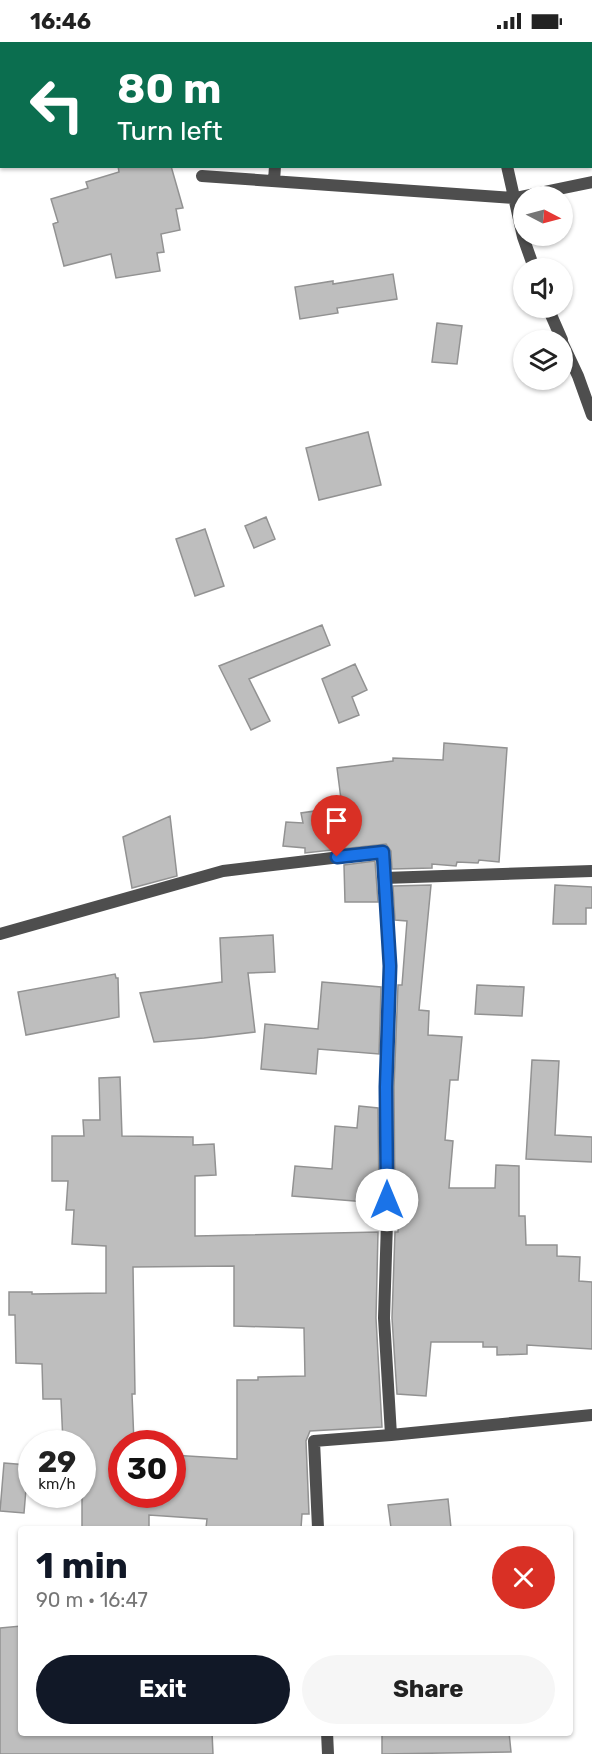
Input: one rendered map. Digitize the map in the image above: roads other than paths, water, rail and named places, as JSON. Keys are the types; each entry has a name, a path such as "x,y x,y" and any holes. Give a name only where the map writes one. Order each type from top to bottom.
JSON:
{"street":[{"path":"274,181 275,168"},
{"path":"508,168 513,190"},
{"path":"202,176 513,198"},
{"path":"573,186 592,182"},
{"path":"573,365 592,415"},
{"path":"0,934 223,871 383,852 390,966 386,1087 387,1222 384,1318 392,1435"},
{"path":"384,878 592,871"},
{"path":"318,1526 314,1441 592,1415"},
{"path":"327,1736 328,1754"}]}
